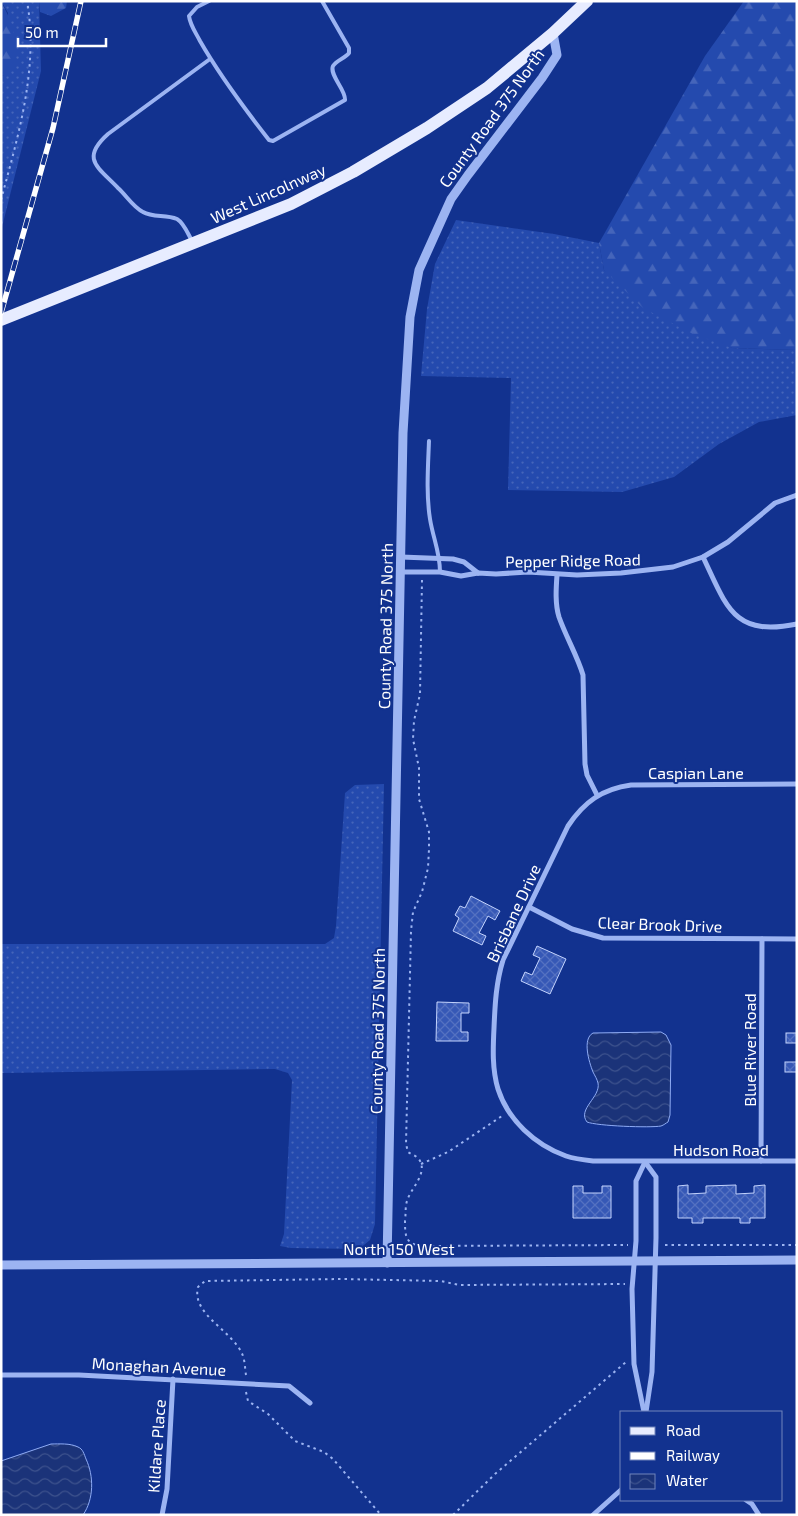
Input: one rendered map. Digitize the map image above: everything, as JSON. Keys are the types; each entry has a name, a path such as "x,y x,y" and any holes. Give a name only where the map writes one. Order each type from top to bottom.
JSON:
{"main road":[{"name":"West Lincolnway","path":"1,320 290,204 353,172 427,128 487,88 553,33 587,1"}],"street":[{"name":"County Road 375 North","path":"387,1263 403,432 408,341 413,302 419,270 452,199 557,55 553,33"},
{"name":"Pepper Ridge Road","path":"401,572 440,572 461,576 478,573 528,572 557,575 596,575 659,570 682,565 703,557 728,542 775,503 797,495"},
{"name":"Pepper Ridge Road","path":"401,557 440,558 464,562 478,573"},
{"path":"703,557 725,603 741,619 752,625 764,628 797,624"},
{"path":"557,575 556,592 559,617 580,662 583,675 585,764 587,776 597,795"},
{"name":"Caspian Lane","path":"597,795 618,787 644,785 797,784"},
{"name":"Brisbane Drive","path":"597,795 581,809 568,826 503,960 495,994 494,1068 498,1088 509,1112 534,1139 550,1150 568,1157 593,1161 645,1162"},
{"name":"Clear Brook Drive","path":"529,907 572,929 603,938 797,939"},
{"name":"Blue River Road","path":"761,1161 762,939"},
{"name":"Hudson Road","path":"645,1162 797,1161"},
{"path":"645,1411 634,1364 632,1289 629,1262 635,1245 636,1181 645,1162 656,1177 652,1372 645,1411"},
{"name":"North 150 West","path":"1,1265 797,1260"},
{"name":"Monaghan Avenue","path":"1,1375 80,1375 289,1386 310,1403"},
{"name":"Kildare Place","path":"162,1515 167,1489 173,1379"},
{"path":"593,1515 620,1491"},
{"path":"748,1501 752,1504 759,1515"}],"lane":[{"path":"209,1 192,12 189,20 210,59 269,140 273,141 345,100 333,69 334,65 349,53 349,48 322,1"},
{"path":"194,243 177,220 148,214 137,208 100,171 94,163 93,157 96,146 108,134 210,59"},
{"path":"429,441 428,507 440,558 440,572"}],"path":[{"path":"1,200 23,112 29,74 32,41 27,1"},
{"path":"422,572 420,694 414,721 414,739 419,768 419,799 429,832 429,849 428,868 410,930 406,1144 408,1152 418,1158 421,1164 421,1178 407,1199 405,1234 408,1241 416,1245 635,1245"},
{"path":"421,1164 448,1152 509,1112"},
{"path":"656,1245 797,1245"},
{"path":"381,1515 330,1456 295,1441 268,1414 248,1401 246,1397 243,1355 229,1336 207,1315 198,1303 198,1287 205,1281 341,1279 441,1281 459,1285 625,1286 629,1262"},
{"path":"453,1515 495,1474 626,1362"}],"green space":[{"path":"1,1 39,1 41,71 1,231 1,76 4,75 8,13"},
{"path":"39,1 67,1 66,8 51,16 40,12"},
{"path":"744,1 797,1 797,350 732,348 691,333 643,308 604,270 599,243 705,56"},
{"path":"1,2 12,25 16,55 15,64 1,76"},
{"path":"456,220 554,234 599,243 604,270 732,348 797,350 797,415 759,422 719,444 674,477 622,492 508,490 511,378 421,376 427,309 435,264"},
{"path":"384,784 375,1224 370,1240 359,1249 291,1248 280,1246 284,1234 292,1080 288,1073 275,1069 1,1073 1,944 325,944 334,938 336,926 345,793 355,785"}],"water":[{"path":"661,1032 666,1035 671,1045 670,1115 668,1122 661,1126 646,1127 612,1126 587,1122 585,1112 598,1088 587,1051 590,1036 593,1033"},
{"path":"51,1444 75,1446 81,1449 84,1454 89,1466 92,1487 87,1509 83,1515 1,1515 1,1461"}],"building":[{"path":"471,896 500,911 495,920 488,916 479,933 486,936 482,945 453,931 459,918 455,915 460,906 465,908"},
{"path":"537,946 566,959 550,994 521,981 525,972 532,975 540,958 533,955"},
{"path":"437,1002 469,1003 469,1013 461,1013 461,1032 468,1032 468,1041 436,1041"},
{"path":"786,1033 797,1033 797,1043 786,1043"},
{"path":"785,1062 797,1062 797,1072 785,1072"},
{"path":"688,1185 688,1194 706,1193 706,1186 736,1185 736,1194 754,1193 754,1186 765,1185 765,1218 750,1218 750,1223 740,1223 740,1218 703,1218 703,1223 692,1223 692,1218 678,1218 678,1186"},
{"path":"573,1186 583,1186 583,1193 602,1193 602,1186 611,1186 611,1218 573,1218"}],"railway":[{"path":"1,313 53,128 81,1"}]}
